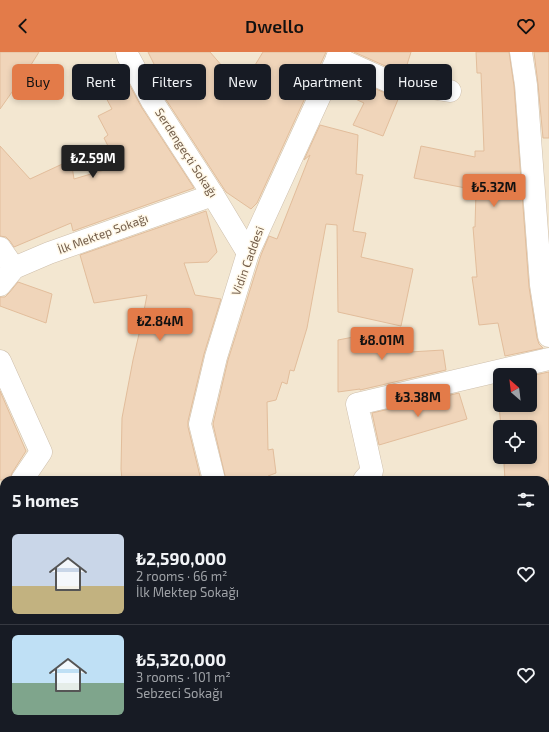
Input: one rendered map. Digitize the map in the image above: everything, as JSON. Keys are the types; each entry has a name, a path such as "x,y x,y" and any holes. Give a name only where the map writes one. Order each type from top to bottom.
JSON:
{"street":[{"name":"Serdengeçti Sokağı","path":"127,52 152,101 213,195 248,253"},
{"path":"521,52 526,85 544,255 541,285 547,309 549,336"},
{"path":"338,55 384,79"},
{"name":"Vidin Caddesi","path":"213,476 200,424 216,357 248,253 338,55"},
{"name":"İlk Mektep Sokağı","path":"0,285 14,268 49,253 213,195"},
{"path":"0,248 14,268"},
{"path":"368,476 372,471 357,404 549,359"},
{"path":"0,361 41,452 25,476"}],"shaded area":[{"path":"0,52 549,52 549,476 0,476"}],"building":[{"path":"0,52 39,52 32,64 12,64 12,92 0,109"},
{"path":"148,52 210,52 220,64 214,64 214,100 271,100 271,64 256,64 263,52 326,52 321,64 279,64 279,100 304,100 257,203 251,209 226,192 166,100 206,100 206,64 154,64"},
{"path":"354,52 411,52 407,64 384,64 384,65"},
{"path":"476,52 509,52 514,86 529,287 537,338 539,344 543,348 505,356 498,323 479,325 472,277 477,277 473,227 475,227 476,190 414,178 421,146 475,157 475,151 484,151 481,73 477,73"},
{"path":"534,52 549,52 549,138 543,138"},
{"path":"130,86 142,108 194,188 73,231 71,223 14,247 6,237 0,236 0,146 30,179 71,160 74,179 118,166 104,138 108,135 98,116 112,109 107,100 130,100"},
{"path":"376,89 384,92 384,100 398,100 383,136 353,125 364,103 358,100 376,100"},
{"path":"320,125 358,135 356,174 363,175 353,231 366,233 361,257 413,269 401,326 338,312 337,225 326,224 307,328 294,371 290,370 287,384 282,382 276,400 267,402 268,450 273,449 276,473 268,476 225,476 213,424 228,360 261,255 269,236 277,239 310,155 304,160"},
{"path":"206,211 217,252 208,262 184,263 195,295 221,299 204,354 188,421 188,427 200,476 122,476 122,418 147,295 94,303 80,255"},
{"path":"18,282 52,294 46,323 0,306 0,297 5,297"},
{"path":"400,328 397,342 407,340 410,352 443,350 446,370 360,390 338,392 338,340"},
{"path":"549,372 549,476 505,476 504,464 537,464 537,420 500,420 500,412 537,412 537,375"},
{"path":"0,391 26,451 11,476 0,476"},
{"path":"459,393 467,419 379,445 372,413"}]}
